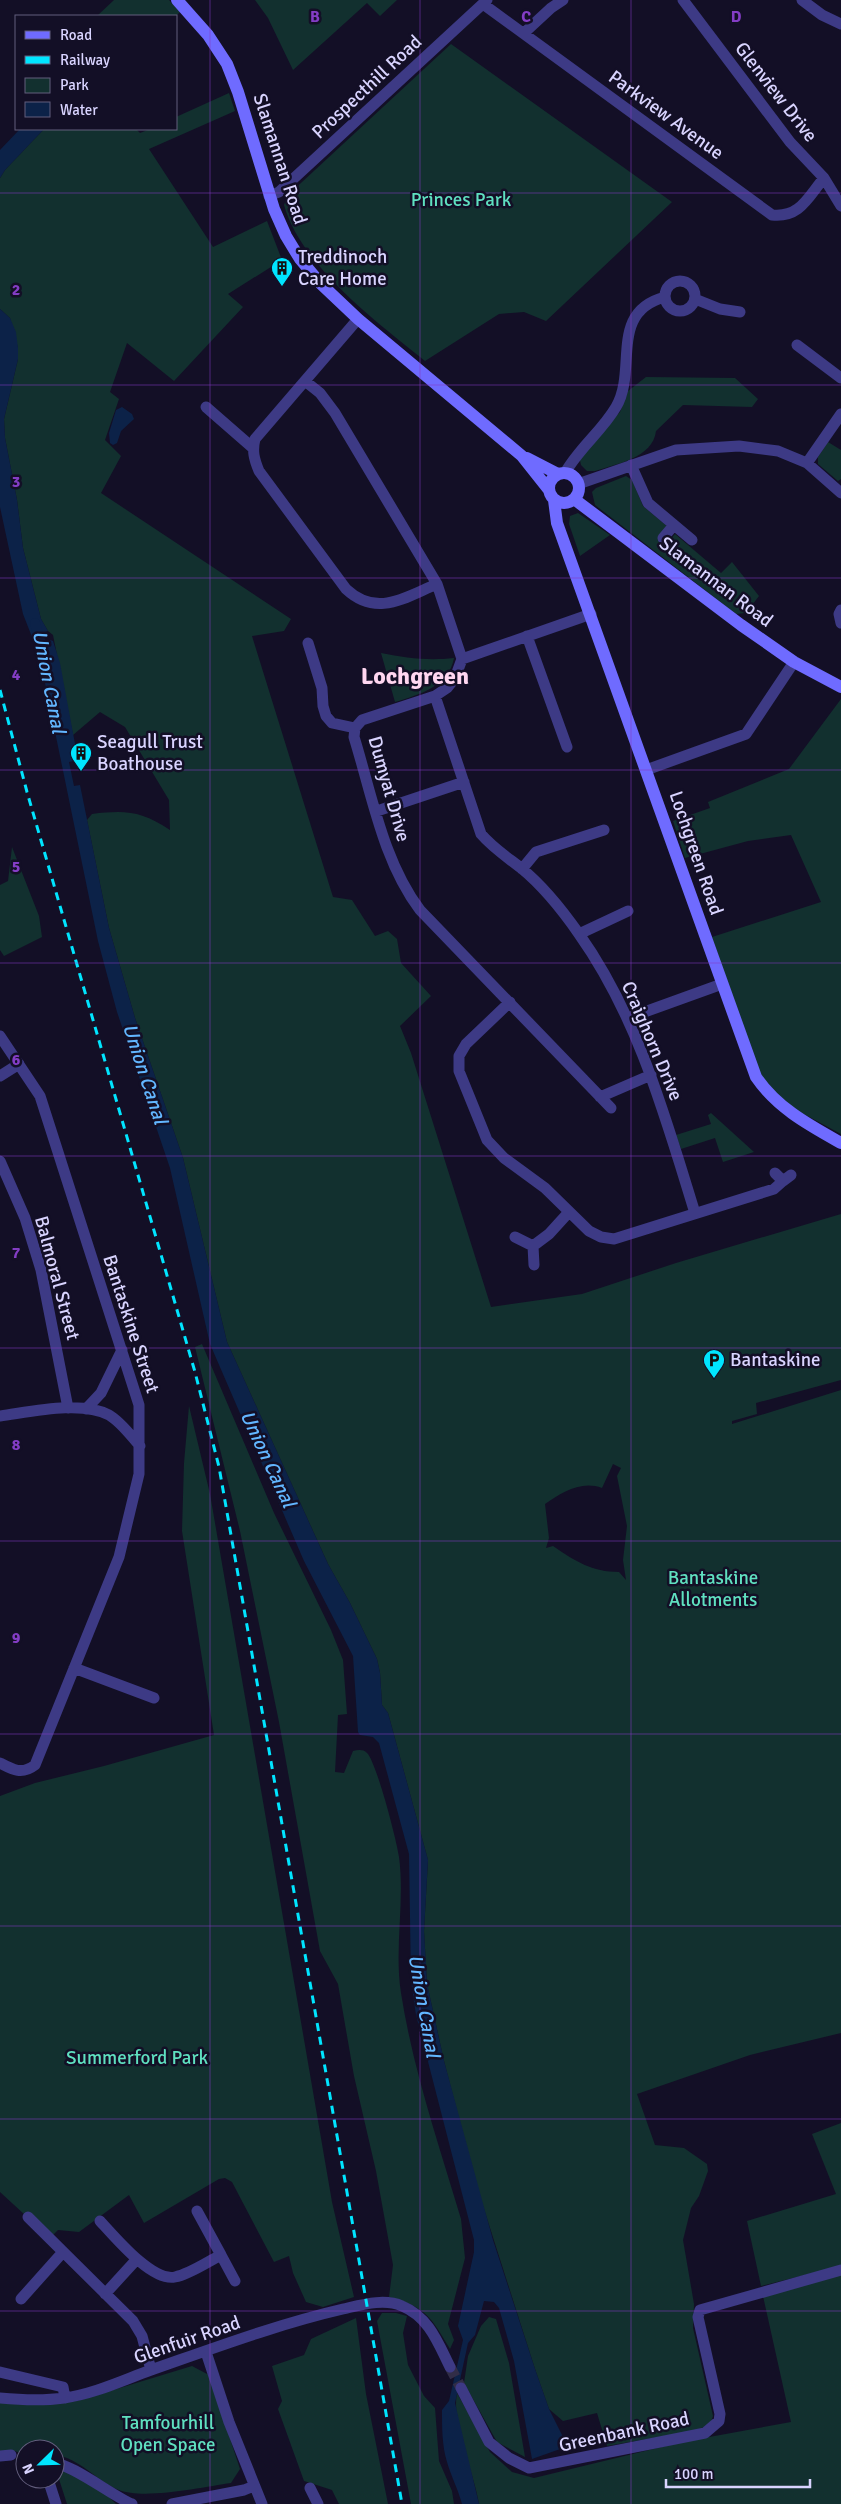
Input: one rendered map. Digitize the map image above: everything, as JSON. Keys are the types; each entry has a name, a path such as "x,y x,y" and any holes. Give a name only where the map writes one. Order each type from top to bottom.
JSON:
{"main road":[{"name":"Slamannan Road","path":"177,0 212,40 227,64 238,92 269,196 280,226 300,259 321,284 358,319 522,456 552,495 571,501 794,662 841,686"},
{"name":"Slamannan Road","path":"522,456 561,474 573,476 578,484"},
{"path":"552,495 550,481 561,474"},
{"path":"571,501 578,492 578,484"},
{"name":"Lochgreen Road","path":"552,495 557,523 565,539 756,1077 766,1092 783,1106 841,1143"},
{"name":"Lochgreen Road","path":"565,539 571,501"}],"street":[{"path":"524,33 564,0"},
{"name":"Glenview Drive","path":"683,0 790,142 824,178 841,206"},
{"path":"802,0 822,15 841,24"},
{"name":"Prospecthill Road","path":"269,196 279,192 485,2"},
{"name":"Parkview Avenue","path":"485,2 524,33 772,215 786,217 796,212 824,178"},
{"path":"681,281 689,284 694,291 695,299 691,307 684,312 675,311 667,306 664,297 666,289 673,283 681,281"},
{"path":"561,474 576,454 610,417 617,406 622,393 627,338 633,321 653,300 664,297"},
{"path":"695,299 720,309 740,312"},
{"path":"358,319 255,439 253,448 254,460 259,471 346,589 356,598 377,604 390,604 438,584"},
{"path":"797,345 841,378"},
{"path":"305,381 320,393 334,413 438,584 462,659 591,614"},
{"path":"206,408 253,448"},
{"path":"807,463 841,414"},
{"path":"578,484 676,450 739,446 778,450 807,463 841,493"},
{"path":"631,465 648,503 692,540"},
{"path":"663,538 674,525"},
{"path":"841,610 839,614 841,623"},
{"path":"527,636 567,747"},
{"path":"308,643 322,688 322,706 326,716 332,723 355,728"},
{"name":"Dumyat Drive","path":"462,659 455,678 447,688 435,696 362,720 355,728 354,737 394,866 404,889 420,910 611,1108"},
{"path":"646,770 746,734 794,662"},
{"name":"Craighorn Drive","path":"435,696 481,834 491,846 522,869 551,898 579,934 628,1018 651,1075 695,1213"},
{"path":"377,810 464,782"},
{"path":"522,869 536,852 604,830"},
{"path":"579,934 628,911"},
{"path":"628,1018 722,984"},
{"path":"510,1002 466,1044 459,1056 459,1071 487,1140 504,1158 545,1188 589,1231 602,1237 614,1239 774,1189 783,1176"},
{"name":"Bantaskine Street","path":"0,1036 40,1096 139,1405 140,1446 139,1474 119,1557 35,1766 28,1770 14,1770 0,1763"},
{"path":"0,1076 19,1064"},
{"path":"600,1097 651,1075"},
{"name":"Balmoral Street","path":"0,1161 25,1218 41,1270 68,1408"},
{"path":"533,1246 549,1234 569,1212"},
{"path":"515,1237 533,1246"},
{"path":"533,1246 534,1265"},
{"path":"86,1409 101,1393 122,1350"},
{"path":"0,1416 68,1408 86,1409 108,1415 140,1446"},
{"path":"74,1668 154,1698"},
{"path":"198,2211 235,2281"},
{"path":"28,2218 133,2321 142,2336 151,2370"},
{"path":"100,2221 137,2259 161,2276 175,2277 221,2256"},
{"path":"21,2299 63,2252"},
{"path":"105,2294 137,2259"},
{"name":"Greenbank Road","path":"461,2388 489,2442 509,2458 529,2468 705,2433 718,2421 720,2414 698,2317 700,2310 841,2270"},
{"name":"Glenfuir Road","path":"0,2398 27,2400 64,2398 101,2388 303,2319 384,2302 401,2305 423,2319 450,2367"},
{"path":"206,2352 262,2504"},
{"path":"0,2372 63,2387 64,2398"},
{"path":"65,2466 120,2499 132,2504"},
{"path":"172,2504 244,2490 254,2486"},
{"path":"310,2488 318,2504"},
{"path":"51,2489 56,2504"}],"green space":[{"path":"114,0 169,0 180,12 177,15 98,15"},
{"path":"255,0 397,0 380,16 367,3 293,70 268,18"},
{"name":"Princes Park","path":"451,44 672,202 546,321 524,312 499,314 425,361 364,311 323,271 306,250 293,228 284,205 288,195"},
{"name":"Bantaskine Allotments","path":"229,93 235,111 149,149 213,247 267,221 282,260 228,294 243,307 174,381 127,343 110,392 119,399 105,440 121,456 101,493 291,619 284,631 252,636 333,897 352,900 375,936 388,931 397,939 401,963 431,996 400,1026 411,1053 491,1307 582,1294 676,1263 841,1214 841,1380 756,1403 757,1414 732,1421 732,1424 841,1390 841,2033 750,2055 637,2094 655,2145 684,2148 707,2164 708,2171 699,2196 691,2208 683,2240 694,2304 693,2328 713,2416 710,2425 693,2431 607,2446 597,2413 563,2421 549,2409 476,2184 444,2061 427,1984 424,1931 428,1860 388,1713 382,1705 377,1659 350,1603 328,1564 227,1342 183,1158 135,1018 109,928 87,820 92,814 133,813 150,819 170,830 169,800 125,727 100,712 73,735 53,635 48,631 41,619 23,548 17,500 5,438 4,419 18,359 18,348 10,318 0,309 0,178 5,170 43,130 137,130 140,133 148,130 178,130 178,116","holes":["613,1464 621,1468 617,1476 627,1526 623,1560 626,1580 619,1572 592,1568 576,1561 553,1546 546,1548 549,1538 545,1504 565,1492 579,1487 594,1486 602,1488"]},
{"path":"646,377 735,378 758,399 752,407 683,405 656,431 648,448 641,454 613,466 595,471 587,471 581,465 579,456 620,412 628,391"},
{"path":"828,442 841,450 841,479 838,481 818,464 818,457"},
{"path":"626,476 632,480 643,506 668,527 660,537 667,543 675,534 721,573 732,562 759,596 746,613 736,614 595,505 592,492 596,488"},
{"path":"578,513 610,535 580,556 569,524 570,516"},
{"path":"381,653 417,658 454,658 446,676 432,688 395,702"},
{"path":"841,699 841,1134 785,1104 760,1075 712,937 821,902 791,835 748,841 685,858 673,821 710,808 708,802 789,769"},
{"path":"12,847 39,916 42,937 4,956 0,950 0,885 8,881"},
{"path":"711,1113 754,1152 723,1162 715,1138 681,1149 676,1135 711,1124 708,1115"},
{"path":"202,1344 274,1513 331,1630 343,1660 347,1714 338,1715 335,1772 344,1773 353,1751 362,1750 371,1759 386,1802 399,1857 401,1874 399,1976 406,2022 419,2079 461,2219 465,2258 448,2324 454,2340 450,2349 432,2321 420,2309 389,2297 393,2265 376,2171 354,2076 338,1984 320,1951 279,1722 240,1531 195,1347"},
{"name":"Summerford Park","path":"189,1406 210,1494 332,2202 354,2297 323,2307 306,2302 293,2273 289,2256 274,2262 232,2182 225,2178 219,2179 144,2223 129,2195 79,2232 58,2230 50,2238 0,2192 0,1796 35,1783 214,1735 182,1531 184,1463"},
{"path":"841,2123 841,2266 761,2286 747,2221 836,2194 812,2134"},
{"path":"841,2274 841,2504 479,2504 457,2418 457,2393 490,2452 512,2472 534,2478 682,2442 791,2422 763,2296"},
{"path":"382,2313 396,2313 407,2316 403,2333 408,2365 424,2396 435,2408 439,2461 452,2491 454,2504 411,2504 377,2321"},
{"path":"489,2317 496,2319 509,2363 525,2457 497,2442 464,2383 468,2356 481,2326"},
{"path":"356,2318 366,2394 388,2504 339,2504 332,2490 304,2481 278,2409 282,2401 272,2366 304,2355 311,2339"},
{"name":"Tamfourhill Open Space","path":"192,2366 209,2375 240,2469 231,2483 174,2492 143,2494 119,2490 65,2457 65,2439 15,2439 15,2451 0,2452 0,2402 77,2401"},
{"path":"65,2470 107,2495 116,2504 67,2504 62,2489 65,2489"}],"water":[{"path":"19,130 43,130 5,170 0,178 0,150"},
{"path":"0,309 10,318 16,332 18,348 18,359 4,419 5,438 17,500 23,548 41,619 48,631 32,637 23,614 0,507"},
{"path":"122,407 132,414 134,419 121,431 117,443 113,445 110,443 109,433 116,410"},
{"path":"50,640 53,641 60,663 78,760 69,762 74,786 80,785 109,928 135,1018 183,1158 227,1342 328,1564 350,1603 377,1659 382,1705 388,1713 428,1860 424,1931 427,1984 444,2061 493,2240 549,2409 564,2439 563,2448 532,2459 514,2361 499,2308 494,2302 484,2301 475,2335 468,2343 455,2403 479,2504 462,2504 445,2456 443,2443 442,2410 449,2401 463,2340 458,2326 474,2252 474,2240 416,2015 411,1981 409,1854 379,1743 373,1737 360,1735 358,1732 353,1656 304,1561 210,1344 170,1168 117,1012 98,941 37,644"}],"waterway":[{"name":"Union Canal","path":"35,623 44,654"}],"tunnel":[{"path":"450,2367 461,2388"}],"railway":[{"path":"0,690 27,792 195,1372 219,1467 402,2504"}],"place":[{"name":"Treddinoch Care Home","path":"282,287"},
{"name":"Seagull Trust Boathouse","path":"81,772"},
{"name":"Bantaskine","path":"714,1379"}],"district":[{"name":"Lochgreen","path":"415,676"}]}
